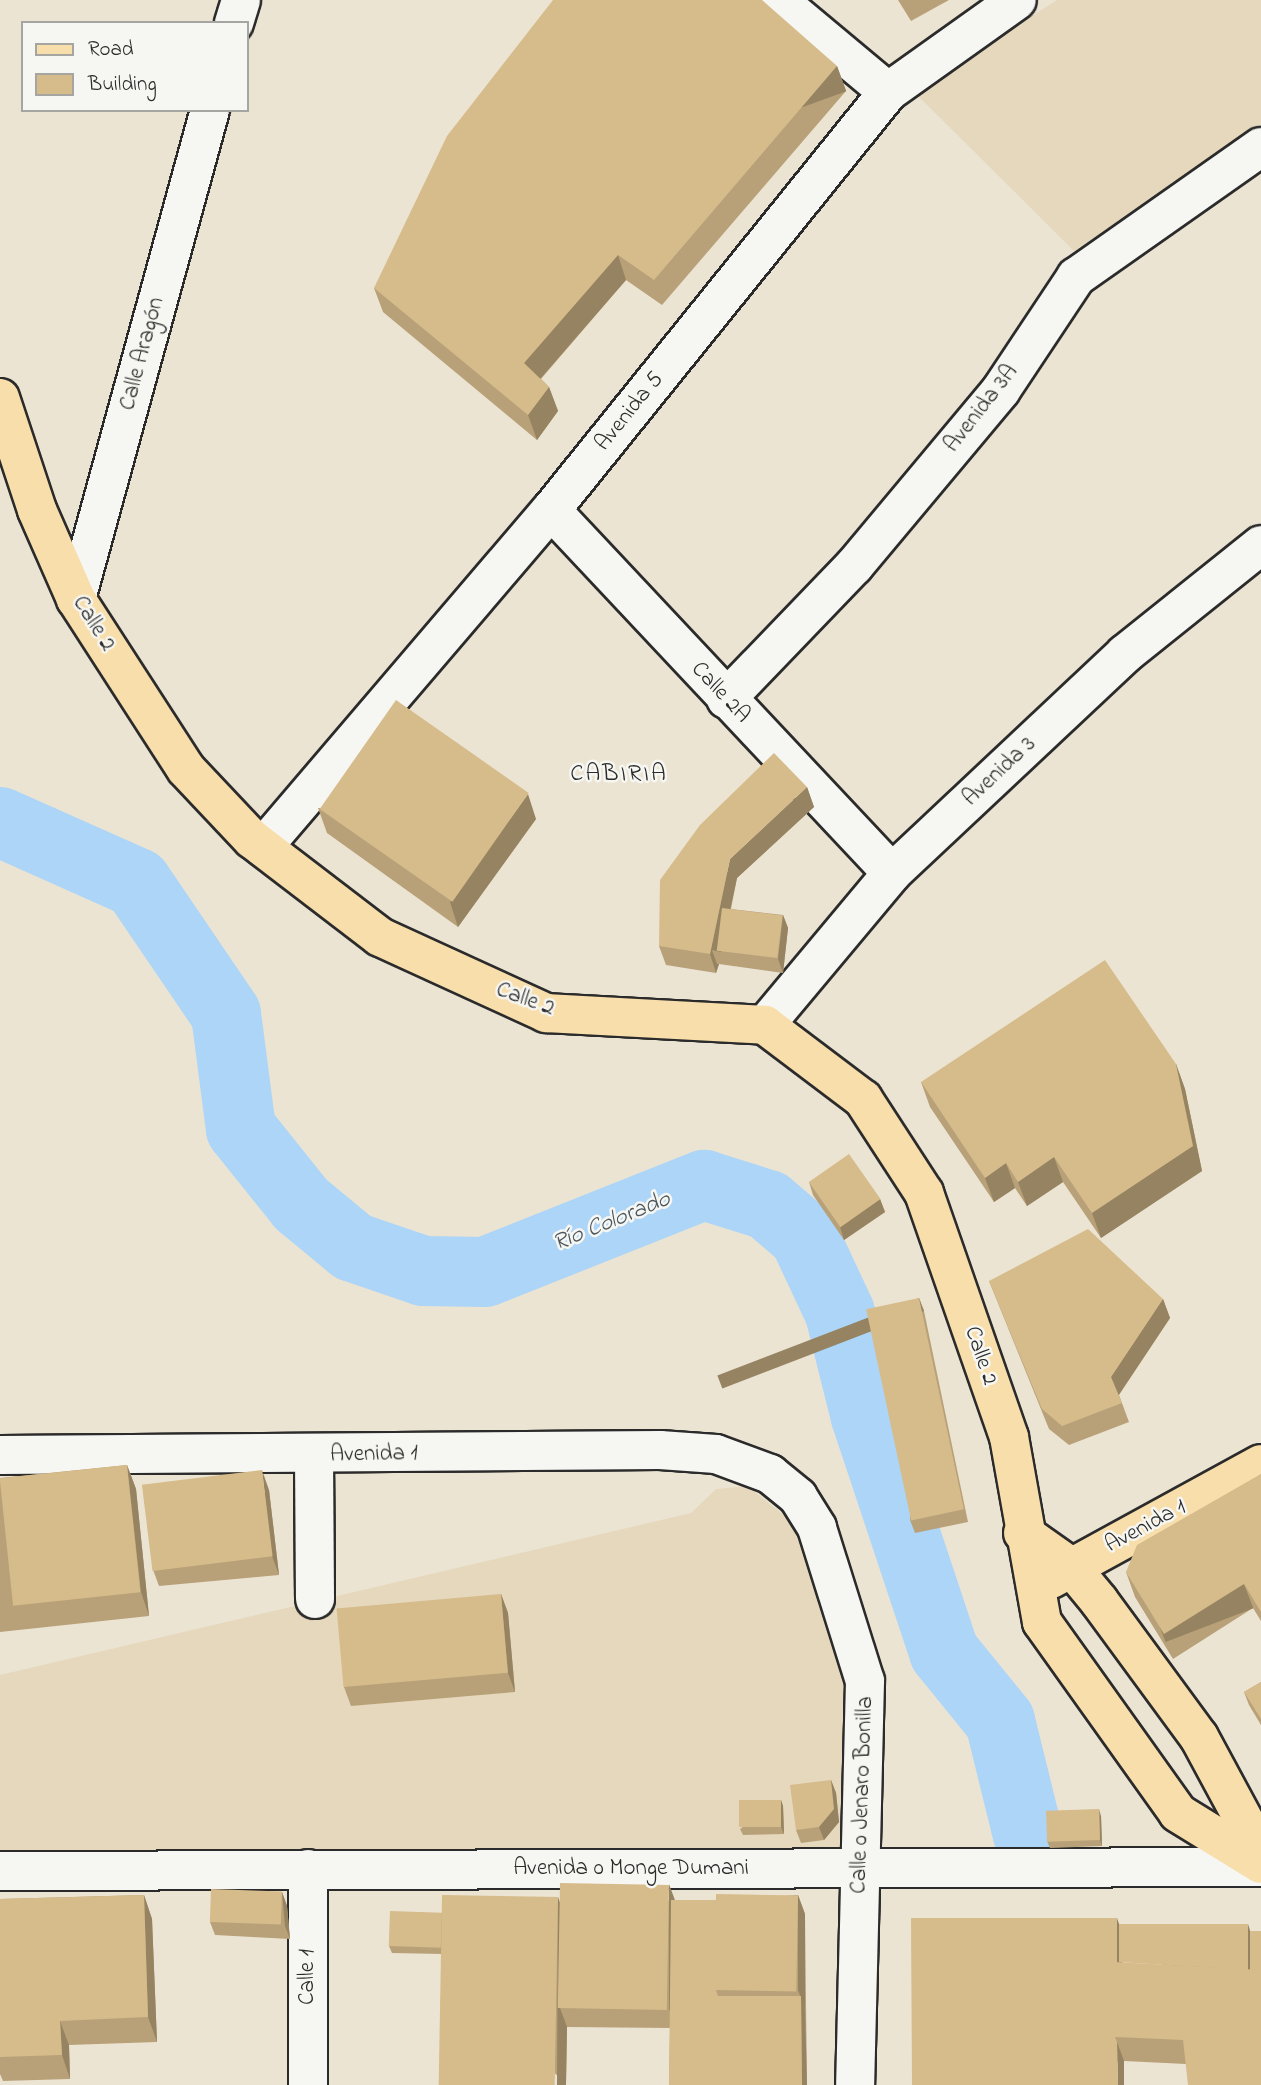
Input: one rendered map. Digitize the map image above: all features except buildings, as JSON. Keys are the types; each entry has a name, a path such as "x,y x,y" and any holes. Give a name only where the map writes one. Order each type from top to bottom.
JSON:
{"main road":[{"name":"Calle 2","path":"0,398 37,510 76,599 186,769 263,847 380,937 546,1013 765,1025 863,1099 924,1194 1009,1437 1031,1590 1042,1622 1150,1781 1178,1813 1261,1865"},
{"name":"Avenida 1","path":"1031,1590 1261,1464"},
{"path":"1023,1533 1071,1567 1199,1737 1261,1852"}],"street":[{"path":"235,21 241,0"},
{"path":"778,0 888,92"},
{"name":"Avenida 5","path":"263,847 551,510 888,92 1017,0"},
{"name":"Calle Aragón","path":"76,599 209,112"},
{"name":"Avenida 3A","path":"726,699 854,566 1001,390 1076,277 1261,148"},
{"name":"Calle 2A","path":"551,510 892,873"},
{"name":"Avenida 3","path":"765,1025 892,873 1125,654 1261,545"},
{"name":"Avenida 1","path":"0,1455 313,1455 660,1450 746,1461"},
{"path":"313,1455 315,1599"},
{"name":"Calle 0 Jenaro Bonilla","path":"746,1461 798,1497 817,1528 857,1641 868,1721 855,2085"},
{"path":"1121,1866 1206,1831"},
{"name":"Avenida 0 Monge Dumani","path":"0,1871 1261,1865"},
{"name":"Calle 1","path":"308,1869 308,2085"}],"shaded area":[{"path":"1057,0 1261,0 1261,124 1074,251 914,92"},
{"path":"748,1486 791,1521 850,1685 844,1856 0,1853 0,1675 691,1513 716,1489"}],"waterway":[{"name":"Río Colorado","path":"0,822 137,883 226,1014 241,1129 301,1204 353,1247 423,1271 485,1272 704,1185 768,1205 804,1236 840,1313 866,1417 944,1652 1000,1721 1028,1835"}],"district":[{"name":"CABIRIA","path":"619,775"}]}
